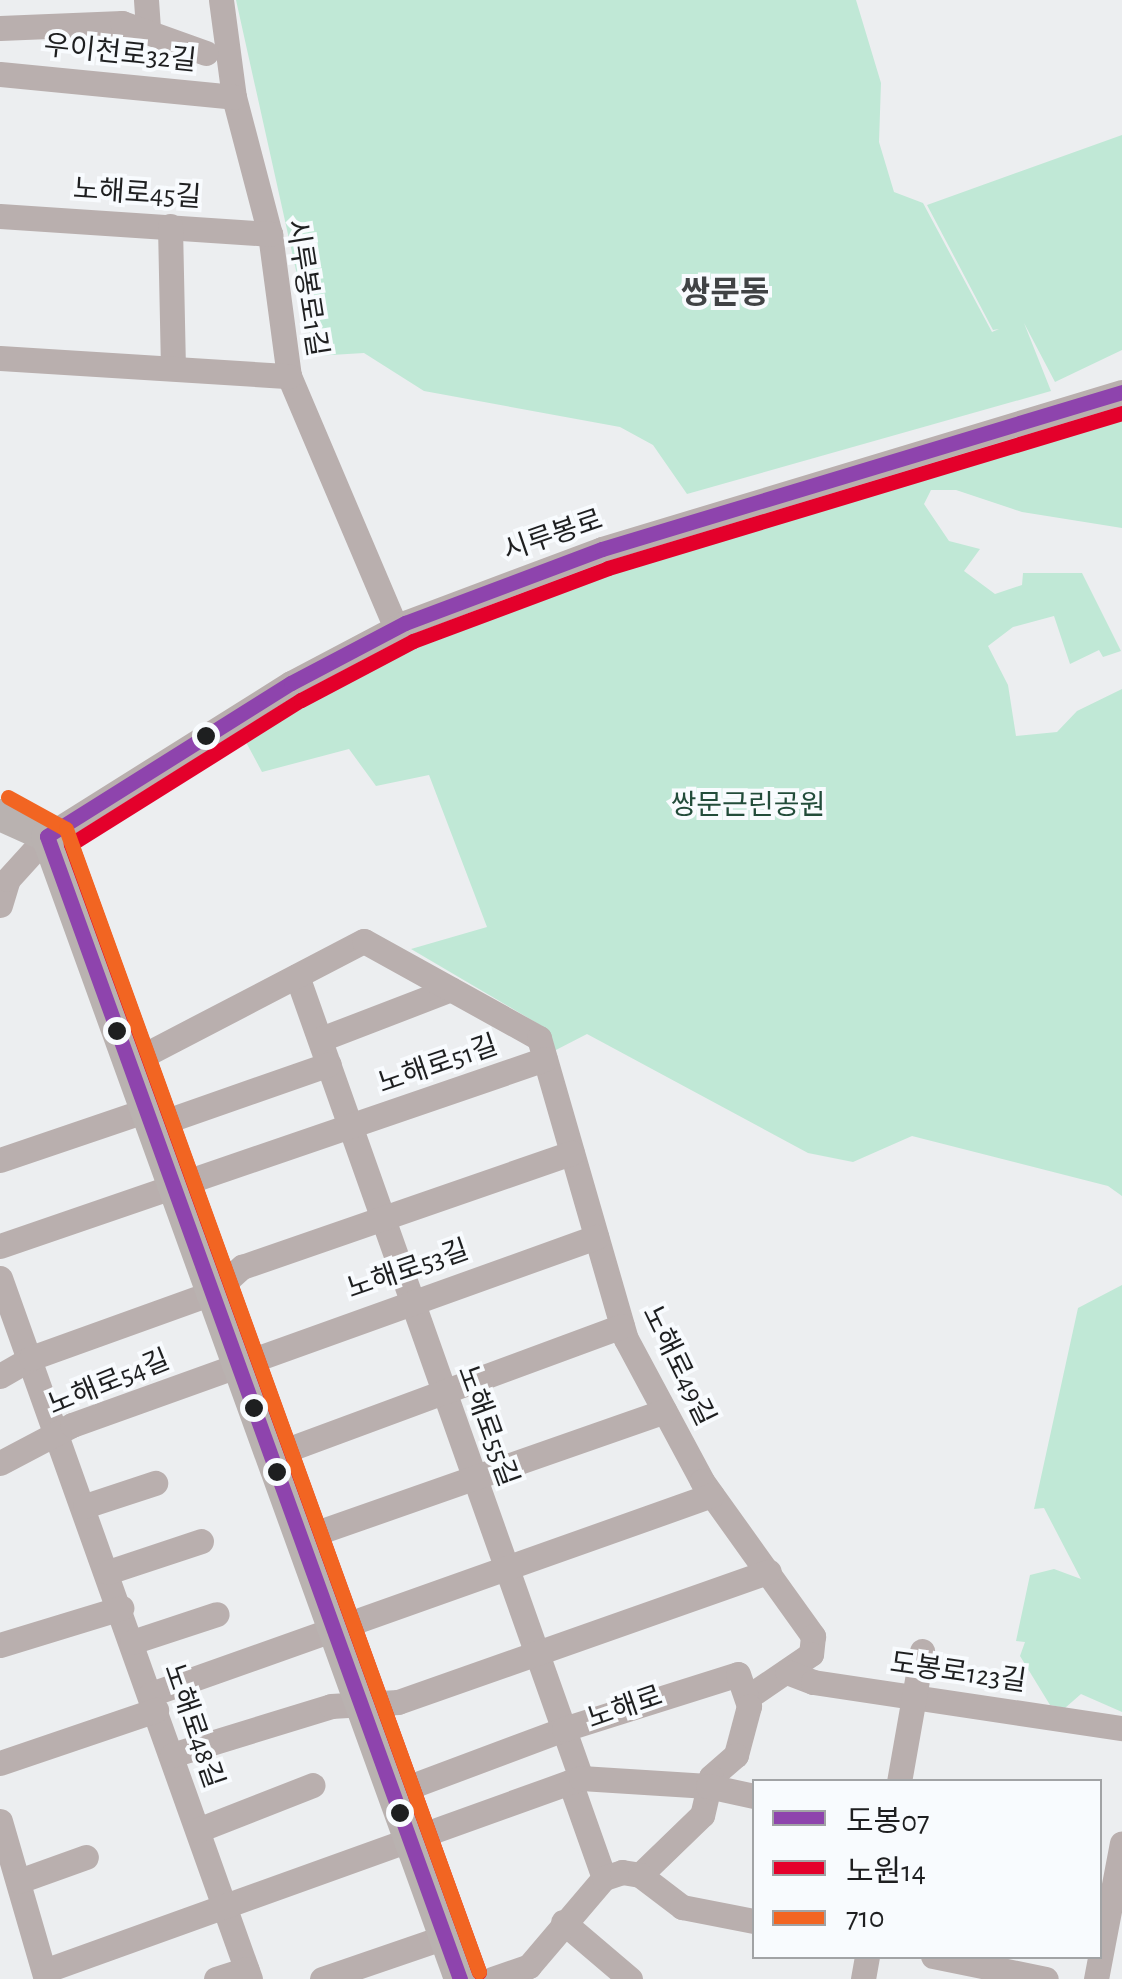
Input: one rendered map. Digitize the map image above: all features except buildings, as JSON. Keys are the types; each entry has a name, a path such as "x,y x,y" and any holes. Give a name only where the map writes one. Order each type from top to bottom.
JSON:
{"main road":[{"path":"0,815 47,836 133,1060 460,1979"}],"street":[{"path":"146,0 148,29"},
{"name":"시루봉로1길","path":"222,0 234,97 270,234 289,376 396,628"},
{"path":"0,28 97,11 206,54"},
{"name":"우이천로32길","path":"0,74 234,97"},
{"name":"노해로45길","path":"0,216 270,234"},
{"path":"170,226 173,368"},
{"path":"0,358 289,376"},
{"name":"시루봉로","path":"0,905 8,879 47,836 172,754 396,628 602,549 1122,392"},
{"name":"노해로49길","path":"133,1060 364,941 539,1038 622,1326 712,1495 813,1636 810,1654 748,1697"},
{"name":"노해로51길","path":"298,976 412,1301"},
{"path":"0,1160 152,1117 325,1051 451,990"},
{"name":"노해로51길","path":"178,1190 544,1060"},
{"path":"0,1376 31,1358 214,1292 242,1267 572,1153"},
{"path":"0,1246 178,1190"},
{"name":"노해로53길","path":"242,1364 596,1237"},
{"name":"노해로48길","path":"0,1278 8,1323 31,1358 60,1433 248,1974"},
{"name":"노해로55길","path":"412,1301 564,1729 604,1878"},
{"path":"273,1455 622,1326"},
{"name":"노해로54길","path":"0,1463 60,1433 242,1364"},
{"path":"302,1538 664,1410"},
{"path":"85,1506 156,1483"},
{"path":"0,1763 335,1631 712,1495"},
{"path":"108,1572 201,1541"},
{"path":"172,1756 331,1706 398,1702 769,1571"},
{"path":"0,1645 120,1608"},
{"name":"노해로48길","path":"132,1642 217,1614"},
{"path":"900,1779 922,1651"},
{"name":"노해로","path":"393,1793 732,1672 748,1697"},
{"name":"도봉로123길","path":"788,1672 915,1697 1122,1728"},
{"path":"640,1876 702,1815 708,1786 736,1754 748,1697"},
{"path":"0,1821 46,1974 575,1780 708,1786 752,1796"},
{"name":"노해로48길","path":"198,1830 313,1786"},
{"path":"19,1881 86,1858"},
{"path":"1096,1979 1114,1930 1115,1861"},
{"path":"492,1979 530,1966 563,1922 604,1878 640,1876 682,1907 752,1921"},
{"path":"563,1922 630,1979"},
{"path":"322,1979 445,1937"},
{"path":"948,1959 1046,1979"},
{"path":"216,1979 248,1974"}],"green space":[{"path":"236,0 856,0 881,83 879,142 894,192 923,203 992,332 999,329 993,330 927,205 1122,135 1122,350 1055,382 1024,323 1051,391 687,494 653,445 620,427 424,391 364,353 315,356"},
{"name":"쌍문근린공원","path":"1122,399 1122,528 1022,512 956,490 931,490 924,504 949,541 980,549 964,571 995,594 1022,585 1023,573 1082,573 1121,651 1103,657 1099,650 1070,664 1054,616 1013,627 988,646 1008,685 1016,736 1057,732 1077,711 1122,689 1122,1196 1108,1186 912,1136 853,1162 808,1153 587,1034 552,1052 547,1029 411,949 487,927 429,775 376,786 349,749 262,772 240,731 404,646 567,573"},
{"path":"1122,1285 1122,1712 1081,1694 1065,1708 1050,1705 1020,1656 1025,1642 1016,1641 1030,1575 1054,1569 1081,1579 1044,1508 1034,1509 1078,1308"}],"transit line":[{"name":"도봉07","path":"460,1979 47,836 291,683 405,623 602,549 1122,392"},
{"name":"노원14","path":"479,1972 71,844 301,700 413,641 608,568 1122,413"},
{"name":"710","path":"8,797 66,829 479,1972"}],"district":[{"name":"쌍문동","path":"725,293"}]}
